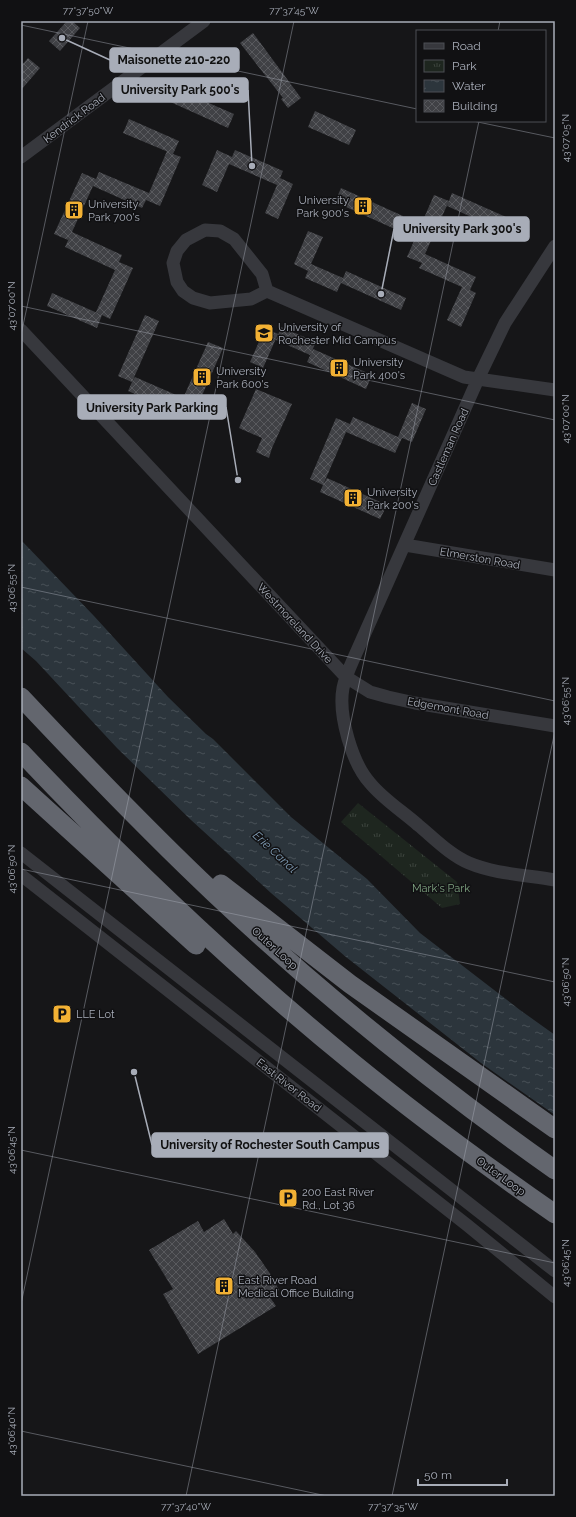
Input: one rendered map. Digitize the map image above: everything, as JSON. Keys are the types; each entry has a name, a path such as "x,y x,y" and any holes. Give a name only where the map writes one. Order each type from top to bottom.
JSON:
{"highway":[{"name":"Outer Loop","path":"21,697 136,818 216,894 313,982 380,1038 466,1105 555,1170"},
{"name":"Outer Loop","path":"21,752 118,852 203,934 302,1021 404,1104 487,1166 555,1214"},
{"path":"21,786 244,987 326,1050 404,1104"},
{"path":"136,818 350,984 555,1128"}],"street":[{"name":"Kendrick Road","path":"21,157 204,21"},
{"path":"267,291 262,274 234,239 220,232 205,230 186,240 177,251 173,263 177,282 184,291 193,298 210,303 251,299 267,291 464,376 555,390"},
{"name":"Castleman Road","path":"346,677 478,379 505,323 555,246"},
{"name":"Westmoreland Drive","path":"21,330 346,677"},
{"name":"Elmerston Road","path":"405,545 555,570"},
{"path":"346,677 343,690 343,702 347,732 352,752 361,771 376,790 451,852 468,862 485,868 555,880"},
{"name":"Edgemont Road","path":"346,677 370,692 388,697 415,703 555,726"},
{"name":"East River Road","path":"21,853 555,1271"},
{"name":"East River Road","path":"21,875 467,1225 555,1298"}],"green space":[{"name":"Mark's Park","path":"358,803 457,882 460,904 442,908 341,822"}],"water":[{"name":"Erie Canal","path":"21,540 94,616 168,697 213,739 291,817 367,879 420,933 555,1035 555,1115 481,1063 346,957 271,893 191,820 117,748 36,661 21,648"}],"building":[{"path":"67,21 72,21 80,28 60,51 49,41"},
{"path":"253,33 301,98 288,108 281,99 283,98 240,43"},
{"path":"28,58 40,68 21,90 21,66"},
{"path":"172,87 234,114 228,128 166,100"},
{"path":"315,111 356,130 349,145 308,127"},
{"path":"129,119 179,141 173,154 181,157 160,206 146,200 142,208 93,186 72,232 122,255 119,262 133,268 110,319 96,312 115,270 65,247 71,234 68,240 54,234 82,173 96,179 99,172 149,193 167,151 123,133"},
{"path":"217,150 232,157 217,192 202,185"},
{"path":"235,150 283,171 277,185 229,164"},
{"path":"280,178 293,184 278,219 265,213"},
{"name":"University Park 900's","path":"341,188 403,216 397,230 335,202"},
{"path":"452,193 513,220 507,233 447,206"},
{"path":"434,195 449,201 425,254 476,277 470,290 476,293 461,327 447,320 462,287 419,268 422,263 407,257"},
{"path":"308,231 323,237 311,264 343,278 337,292 305,278 308,271 294,264"},
{"path":"346,271 406,298 401,310 341,283"},
{"path":"52,293 102,315 97,328 47,306"},
{"path":"145,315 159,321 132,382 118,376"},
{"path":"281,327 316,342 310,355 276,340"},
{"path":"265,328 278,334 263,368 250,362"},
{"name":"University Park 600's","path":"208,342 223,348 196,409 181,403"},
{"name":"University Park 400's","path":"313,349 372,375 366,389 307,362"},
{"path":"135,377 183,398 177,412 128,391"},
{"path":"256,389 292,404 269,458 256,452 262,438 239,428"},
{"path":"412,403 426,409 412,442 402,438 395,453 346,432 323,485 310,479 336,418 350,424 353,417 398,437"},
{"name":"University Park 200's","path":"327,478 387,505 380,519 320,492"},
{"name":"East River Road Medical Office Building","path":"224,1219 233,1234 236,1231 255,1252 271,1275 279,1290 269,1296 276,1306 198,1354 163,1294 173,1289 149,1250 198,1221 204,1232"}],"place":[{"name":"Maisonette 210-220","path":"62,38"},
{"name":"University Park 500's","path":"252,166"},
{"name":"University Park 900's","path":"363,206"},
{"name":"University Park 700's","path":"74,210"},
{"name":"University Park 300's","path":"381,294"},
{"name":"University of Rochester Mid Campus","path":"264,333"},
{"name":"University Park 400's","path":"339,368"},
{"name":"University Park 600's","path":"202,377"},
{"name":"University Park Parking","path":"238,480"},
{"name":"University Park 200's","path":"353,498"},
{"name":"LLE Lot","path":"62,1014"},
{"name":"University of Rochester South Campus","path":"134,1072"},
{"name":"200 East River Rd., Lot 36","path":"288,1198"},
{"name":"East River Road Medical Office Building","path":"224,1286"}]}
